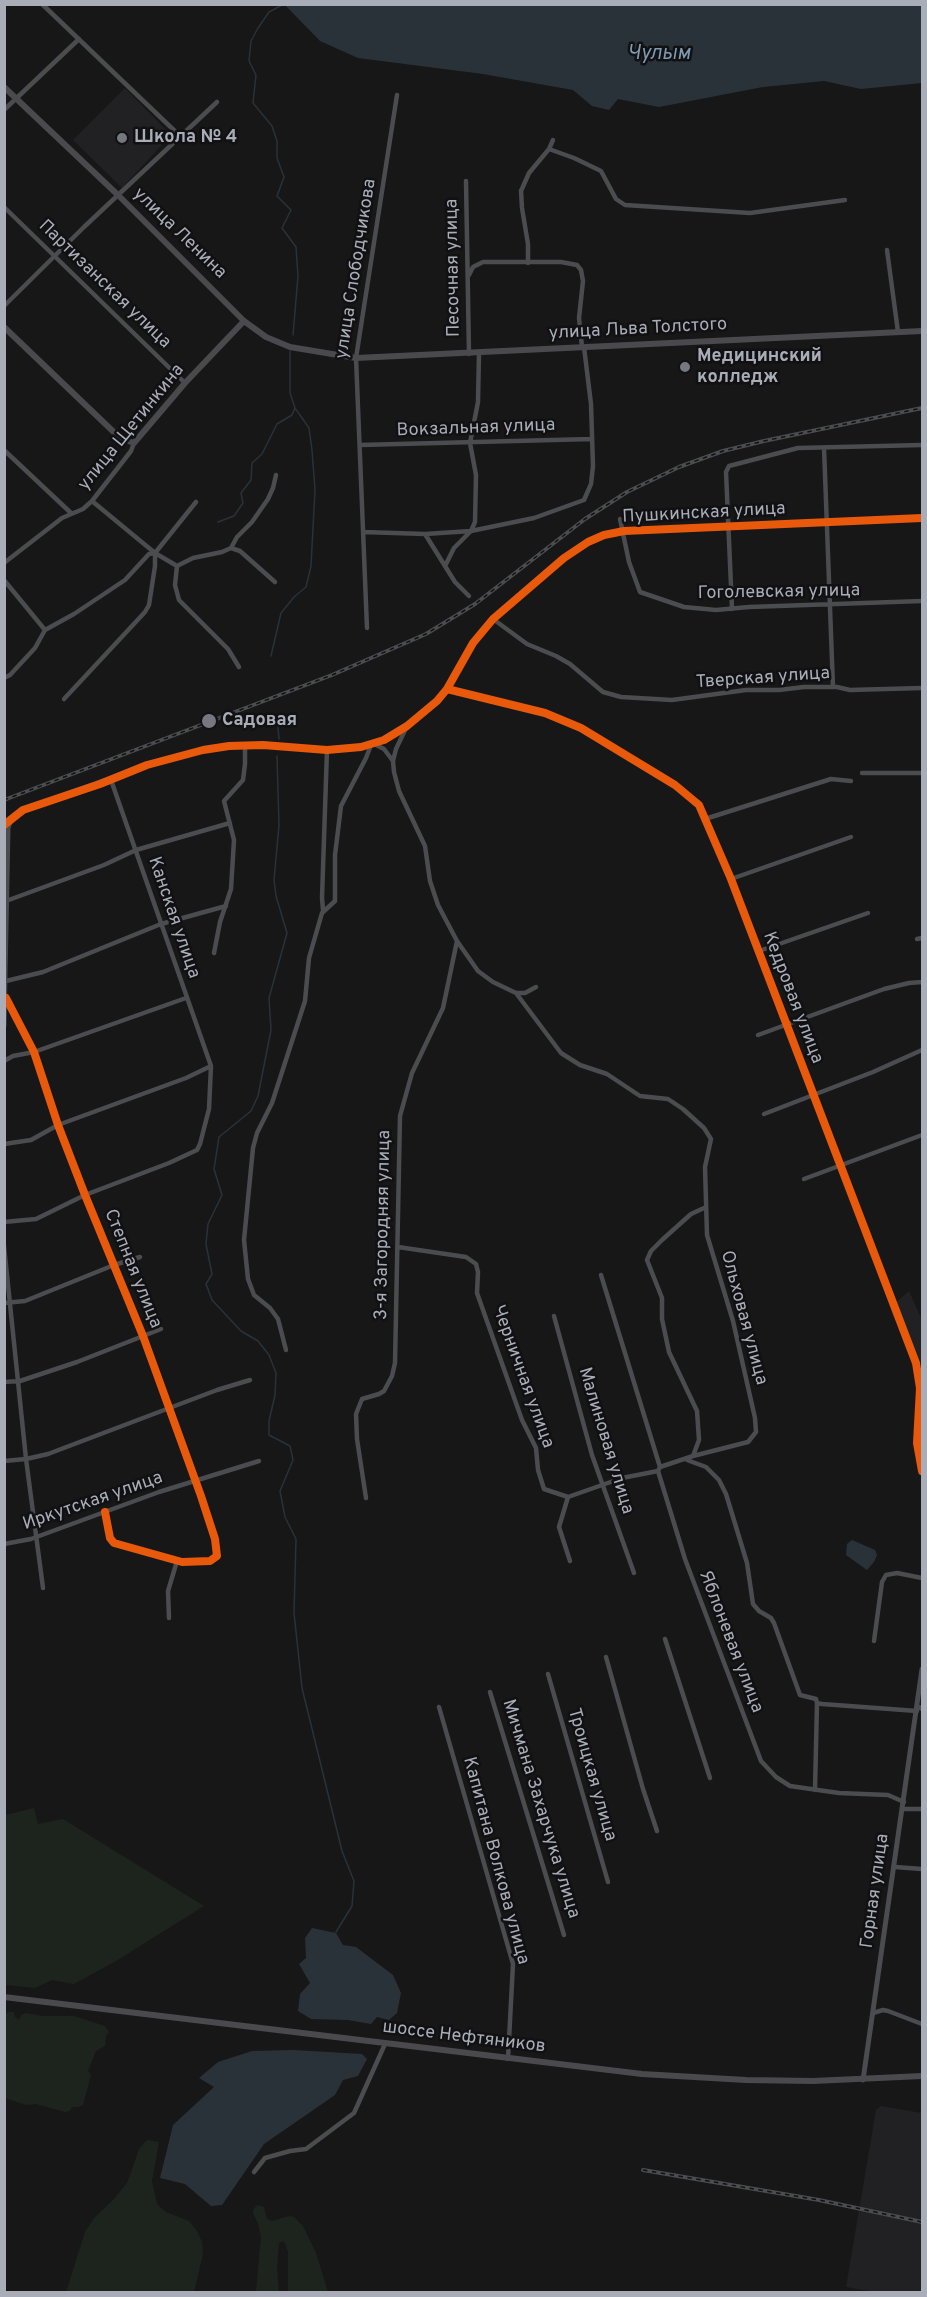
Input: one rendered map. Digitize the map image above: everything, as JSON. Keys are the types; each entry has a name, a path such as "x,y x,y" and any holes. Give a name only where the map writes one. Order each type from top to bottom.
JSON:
{"main road":[{"name":"улица Ленина","path":"4,87 244,321 266,337 290,346 356,358"},
{"name":"улица Щетинкина","path":"134,442 185,383 244,321"},
{"path":"4,327 120,438 134,442"},
{"name":"улица Льва Толстого","path":"356,358 922,331"},
{"name":"шоссе Нефтяников","path":"4,1997 642,2074 802,2081 922,2076"}],"street":[{"path":"42,4 180,136"},
{"path":"4,110 79,39"},
{"name":"улица Слободчикова","path":"367,628 356,358 397,95"},
{"path":"4,306 217,102"},
{"path":"528,262 521,191 529,173 549,149 553,140"},
{"path":"549,149 601,171 616,199 625,206 750,213 845,200"},
{"name":"Песочная улица","path":"466,181 469,354"},
{"name":"Партизанская улица","path":"4,207 185,383"},
{"path":"887,250 898,332"},
{"path":"363,532 425,534 471,531 534,518 581,502 587,496 591,484 592,439 591,404 579,318 582,292 581,270 570,262 483,262 473,267 469,275"},
{"name":"Песочная улица","path":"471,531 476,516 477,496 470,443 478,402 479,353"},
{"name":"Вокзальная улица","path":"360,445 592,439"},
{"name":"улица Щетинкина","path":"4,563 71,513 83,509 92,501 130,451 134,442"},
{"path":"732,609 727,469 732,464 798,448 922,445"},
{"path":"824,448 833,687"},
{"path":"4,450 71,513"},
{"path":"177,566 193,558 231,548 237,537 264,505 273,488 276,475"},
{"path":"92,501 155,553 177,566"},
{"path":"64,699 145,612 155,566 155,553 196,502"},
{"name":"Пушкинская улица","path":"372,744 392,736 424,714 447,689 472,643 493,619 576,549 598,537 624,531 922,518"},
{"path":"620,519 624,531"},
{"path":"445,566 454,548 471,531"},
{"name":"Гоголевская улица","path":"624,531 629,562 639,592 689,608 716,610 922,602"},
{"path":"425,534 455,582 468,596"},
{"path":"231,548 240,551 275,582"},
{"path":"4,678 10,675 35,648 45,630 52,628 125,580 149,554 155,553"},
{"path":"177,566 175,585 179,600 228,649 239,667"},
{"path":"4,580 45,630"},
{"name":"Тверская улица","path":"493,619 527,645 570,664 606,694 672,700 746,690 833,687 850,690 922,688"},
{"name":"Кедровая улица","path":"447,689 545,713 581,728 675,785 695,801 732,879 911,1350 921,1381 917,1443 922,1471"},
{"path":"393,761 407,726"},
{"path":"323,910 335,901 335,855 341,806 372,744"},
{"path":"4,1026 7,823 23,810 111,780 147,765 216,747 245,745 327,750 372,744 384,749 393,761 399,791 425,846 435,896 457,941 478,971 493,982 516,993 525,993 536,987"},
{"path":"214,953 220,922 231,889 234,840 224,801 236,791 243,780 246,764 245,745"},
{"path":"286,1350 278,1319 251,1290 244,1255 244,1240 254,1140 272,1103 305,1000 309,958 323,910 327,750"},
{"path":"862,773 922,773"},
{"path":"705,819 831,779 850,781"},
{"name":"Канская улица","path":"111,780 211,1065"},
{"path":"6,901 104,865 135,850 230,823"},
{"path":"732,879 851,837"},
{"path":"6,981 43,972 161,924 226,906"},
{"path":"759,951 868,913"},
{"name":"3-я Загородняя улица","path":"366,1498 357,1439 356,1409 365,1397 384,1391 393,1371 400,1116 412,1073 443,1008 457,941"},
{"path":"758,1035 884,989 922,982"},
{"name":"Ольховая улица","path":"516,993 561,1053 580,1065 607,1074 640,1096 668,1100 683,1109 704,1128 711,1139 705,1167 706,1235 733,1321 754,1410 756,1432 748,1442 693,1456"},
{"name":"Степная улица","path":"6,998 34,1052 58,1125 143,1336 215,1539 217,1556 210,1561 186,1563 177,1561"},
{"path":"4,1061 186,998"},
{"path":"764,1114 873,1072 922,1050"},
{"path":"4,1144 31,1140 58,1125 186,1078 211,1065"},
{"path":"4,1222 36,1219 169,1163 198,1148 209,1109 211,1065"},
{"path":"804,1179 922,1135"},
{"path":"570,1561 559,1527 568,1497 622,1478 687,1460 693,1456 699,1440 697,1411 669,1352 662,1319 662,1298 647,1260 651,1251 662,1240 691,1214 704,1208"},
{"path":"4,1246 7,1303 20,1381 26,1459 43,1588"},
{"name":"Черничная улица","path":"398,1246 466,1257 476,1264 477,1293 522,1420 536,1448 538,1470 544,1489 568,1497"},
{"path":"7,1303 31,1299 114,1265 140,1257"},
{"name":"Яблоневая улица","path":"601,1275 685,1559 757,1753 765,1766 790,1786 888,1795 904,1805 922,1809"},
{"name":"Малиновая улица","path":"554,1316 602,1485 634,1573"},
{"path":"4,1382 20,1381 77,1362 161,1329"},
{"path":"4,1461 48,1454 217,1390 250,1380"},
{"path":"687,1460 706,1467 719,1480 726,1494 747,1563 753,1604 774,1623 796,1690 803,1697 816,1699 818,1703 815,1790"},
{"name":"Иркутская улица","path":"4,1544 37,1537 159,1492 259,1461"},
{"path":"105,1512 110,1538 114,1543 177,1561 168,1591 170,1618"},
{"path":"874,1641 882,1582 886,1575 897,1573 922,1578"},
{"path":"665,1639 710,1778"},
{"path":"606,1657 657,1831"},
{"path":"818,1703 919,1709 922,1669"},
{"name":"Троицкая улица","path":"548,1674 608,1882"},
{"name":"Мичмана Захарчука улица","path":"490,1692 564,1935"},
{"name":"Капитана Волкова улица","path":"439,1707 513,1964 508,2059"},
{"name":"Горная улица","path":"863,2080 919,1709"},
{"path":"895,1867 922,1869"},
{"path":"873,2013 888,2011 922,2024"},
{"path":"254,2172 265,2158 306,2149 354,2114 385,2044"}],"shaded area":[{"name":"Школа № 4","path":"125,88 171,135 122,188 73,140"},
{"path":"909,1291 922,1320 922,1365 895,1303"},
{"path":"34,1808 38,1824 63,1819 204,1906 116,1961 74,1984 52,1980 35,1988 5,1985 5,1815"},
{"path":"14,2012 15,2017 19,2020 21,2015 26,2013 42,2016 74,2016 105,2026 109,2032 105,2046 96,2051 88,2071 91,2075 83,2105 72,2107 70,2111 65,2112 36,2104 26,2105 5,2098 4,2014"},
{"path":"881,2106 922,2113 922,2292 874,2292 846,2287 876,2110"},
{"path":"147,2140 159,2142 152,2181 157,2204 166,2212 189,2221 202,2242 203,2254 194,2292 66,2292 85,2232 94,2218 127,2183 139,2149"},
{"path":"258,2205 264,2207 267,2219 272,2221 289,2216 294,2217 303,2226 316,2253 328,2292 288,2292 288,2252 284,2241 279,2243 277,2268 279,2292 256,2292 261,2236 253,2213 254,2208"}],"water":[{"name":"Чулым","path":"285,5 922,5 922,83 861,89 824,81 763,87 659,107 618,99 609,110 592,106 573,90 483,74 358,58 320,41"},
{"path":"852,1540 875,1550 877,1555 867,1570 846,1555 847,1544"},
{"path":"312,1928 336,1933 343,1945 356,1947 393,1975 401,1993 397,2013 389,2020 377,2017 371,2024 348,2020 311,2019 298,2011 300,1994 310,1983 299,1964 306,1958 305,1938"},
{"path":"294,2050 362,2054 367,2059 358,2076 343,2080 335,2095 264,2144 222,2205 211,2206 185,2184 160,2178 173,2125 214,2087 199,2078 218,2062 252,2051"}],"waterway":[{"path":"284,4 269,12 258,28 251,41 249,61 256,75 253,103 272,126 277,141 277,158 284,177 277,196 291,210 282,228 296,247 298,276 293,335"},
{"path":"271,656 281,613 306,587 311,566 315,490 312,450 309,428 295,408 290,393 290,351"},
{"path":"218,522 234,516 243,503 241,493 251,480 252,463 262,454 277,424 292,415 295,408"},
{"path":"277,718 279,739"},
{"path":"277,756 279,825 274,880 276,896 287,933 269,998 271,1030 258,1096 251,1111 219,1137 214,1169 222,1195 208,1224 206,1244 212,1274 206,1284 212,1300 241,1331 258,1341 269,1355 276,1373 269,1435 290,1446 293,1460 280,1491 285,1517 296,1539 294,1613 302,1688 342,1851 354,1881 352,1906 336,1932"}],"railway":[{"path":"4,800 332,675 426,634 475,604 585,519 627,492 679,467 723,451 764,441 922,408"},
{"path":"643,2170 819,2200 922,2222"}],"cycle path":[{"path":"4,825 23,810 100,784 147,765 203,750 229,746 263,745 327,750 361,747 384,740 407,726 437,701 447,689 473,643 493,619 564,558 588,542 604,535 624,531 922,518"},
{"path":"447,689 545,713 581,728 675,785 699,805 731,879 916,1363 920,1388 917,1443 922,1471"},
{"path":"6,998 34,1052 58,1125 143,1336 201,1496 215,1539 217,1556 210,1561 182,1562 114,1543 110,1538 105,1512"}],"place":[{"name":"Школа № 4","path":"122,138"},
{"name":"Медицинский колледж","path":"685,367"},
{"name":"Садовая","path":"209,721"}]}
